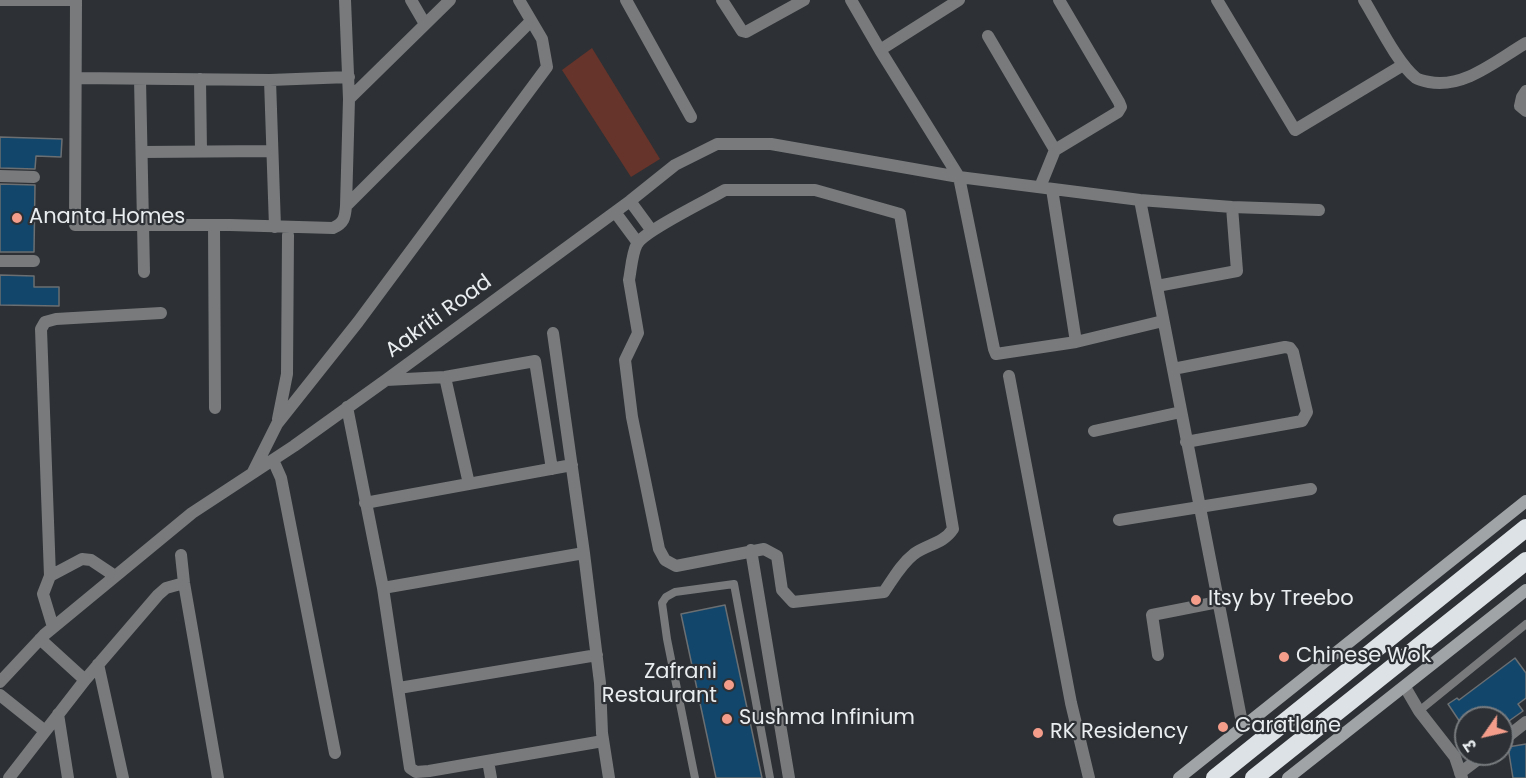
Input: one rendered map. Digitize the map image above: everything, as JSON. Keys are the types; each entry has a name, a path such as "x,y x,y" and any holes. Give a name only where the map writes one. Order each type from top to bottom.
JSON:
{"highway":[{"path":"1215,778 1526,528"},
{"path":"1254,778 1526,561"}],"street":[{"path":"0,0 76,0 75,225 333,228 345,219 346,206 350,99 345,0"},
{"path":"411,0 425,24"},
{"path":"350,99 450,0"},
{"path":"252,474 277,424 358,322 547,68 542,39 519,0"},
{"path":"626,0 691,117"},
{"path":"722,0 739,27 746,32 804,0"},
{"path":"851,0 959,177 996,354 1076,342 1163,321"},
{"path":"880,50 959,0"},
{"path":"1055,150 1118,112 1121,107 1059,0"},
{"path":"1217,0 1295,130 1403,64"},
{"path":"1364,0 1403,64 1417,79 1439,84 1453,83 1476,73 1526,43"},
{"path":"346,206 531,21"},
{"path":"988,36 1055,150 1046,188 1076,342"},
{"path":"76,78 270,80 349,77"},
{"path":"140,79 144,272"},
{"path":"200,79 201,151"},
{"path":"270,80 275,227"},
{"path":"1526,91 1520,105 1526,111"},
{"name":"Aakriti Road","path":"0,682 53,627 192,513 273,460 386,380 630,201 675,165 717,144 771,144 959,177 1140,200 1232,207 1319,210"},
{"path":"142,152 272,151"},
{"path":"0,176 34,177"},
{"path":"725,190 815,190 900,214 953,529 947,537 912,556 901,567 884,592 793,602 782,590 777,556 764,549 676,566 665,560 659,549 632,417 625,360 638,333 629,280 638,243 652,231 725,190"},
{"path":"1140,200 1243,728"},
{"path":"630,201 652,231"},
{"path":"1157,286 1237,271 1232,207"},
{"path":"615,212 638,243"},
{"path":"214,225 215,408"},
{"path":"277,424 287,374 288,235"},
{"path":"0,261 34,261"},
{"path":"53,627 43,594 50,576 41,329 45,322 56,319 161,313"},
{"path":"553,333 597,655 603,741 609,778"},
{"path":"1173,369 1285,347 1290,348 1293,352 1307,411 1302,421 1186,442"},
{"path":"386,380 445,377 535,361 552,469"},
{"path":"1009,376 1071,703 1089,778"},
{"path":"445,377 469,484"},
{"path":"347,407 383,588 410,768 416,772 603,741"},
{"path":"1094,431 1181,412"},
{"path":"273,460 281,478 335,753"},
{"path":"365,503 572,465"},
{"path":"1119,520 1311,489"},
{"path":"1179,778 1526,501"},
{"path":"750,550 789,778"},
{"path":"383,588 584,553"},
{"path":"182,555 184,582 218,778"},
{"path":"50,576 82,560 91,560 115,576"},
{"path":"9,778 87,677 162,591 184,582"},
{"path":"1288,778 1526,590"},
{"path":"1158,656 1152,615 1218,602"},
{"path":"40,639 87,677"},
{"path":"399,688 597,655"},
{"path":"98,664 123,778"},
{"path":"1405,687 1419,711 1455,757 1461,776"},
{"path":"0,695 45,731"},
{"path":"58,714 68,778"},
{"path":"1514,732 1526,722"},
{"path":"488,761 491,778"}],"lane":[{"path":"695,778 667,639 663,603 666,597 675,591 734,584 770,778"},
{"path":"1419,711 1526,624"}],"shaded area":[{"path":"592,48 660,159 631,177 562,70"}],"building":[{"name":"Ananta Homes","path":"0,137 62,139 61,157 36,156 35,169 0,168"},
{"name":"Ananta Homes","path":"0,184 35,185 34,252 0,252"},
{"name":"Ananta Homes","path":"0,275 34,276 34,287 59,287 59,306 0,305"},
{"name":"Sushma Infinium","path":"725,605 762,778 716,778 681,614"},
{"path":"1515,658 1526,673 1526,698 1518,704 1523,711 1514,717 1514,706 1454,706 1454,713 1448,704 1457,698 1459,700"},
{"path":"1526,744 1526,778 1513,778 1511,766 1514,766 1514,746"}],"place":[{"name":"Ananta Homes","path":"17,218"},
{"name":"Itsy by Treebo","path":"1196,600"},
{"name":"Chinese Wok","path":"1284,657"},
{"name":"Zafrani Restaurant","path":"729,685"},
{"name":"Sushma Infinium","path":"727,719"},
{"name":"Caratlane","path":"1223,727"},
{"name":"RK Residency","path":"1038,733"}]}
